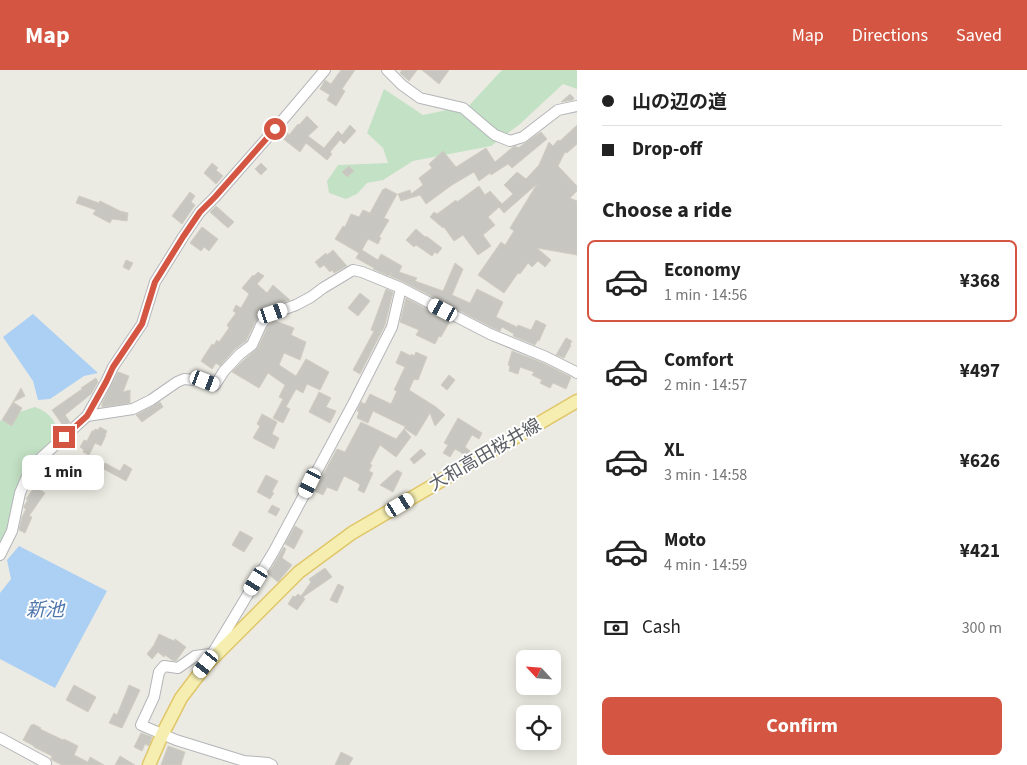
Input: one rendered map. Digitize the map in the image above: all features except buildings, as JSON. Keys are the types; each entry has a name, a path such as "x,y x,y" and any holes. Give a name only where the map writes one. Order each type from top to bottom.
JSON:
{"main road":[{"name":"大和高田桜井線","path":"149,765 181,698 208,660 299,572 352,533 577,401"}],"street":[{"path":"0,555 12,531 20,493 31,467 87,416 118,359 142,324 155,282 183,237 200,212 325,70"},
{"path":"387,70 420,98 464,108 495,135 510,141 523,137 558,110 577,106"},
{"path":"87,416 133,409 184,379 205,381 215,385 224,371 240,354 252,345 268,315 296,305 353,270 401,288 490,334 576,370"},
{"path":"272,765 268,763 243,763 162,735 141,725 154,697 159,672 164,666 178,668 195,656 208,660 274,551 392,327 401,288"},
{"path":"0,738 46,763 45,765"}],"green space":[{"path":"502,70 577,70 577,89 563,84 520,124 491,146 413,161 383,180 367,183 357,194 346,199 329,193 327,181 338,165 388,163 383,148 367,133 384,89 423,115 447,110 462,113"},
{"path":"35,407 51,418 56,425 59,435 30,463 0,548 0,421 13,414"}],"water":[{"path":"33,314 98,373 84,376 50,399 38,400 33,381 3,337"},
{"name":"新池","path":"19,546 107,591 55,688 0,659 0,593 11,579 7,560"}],"route":[{"path":"64,437 87,416 113,367 142,324 160,272 200,212 275,129"}]}
